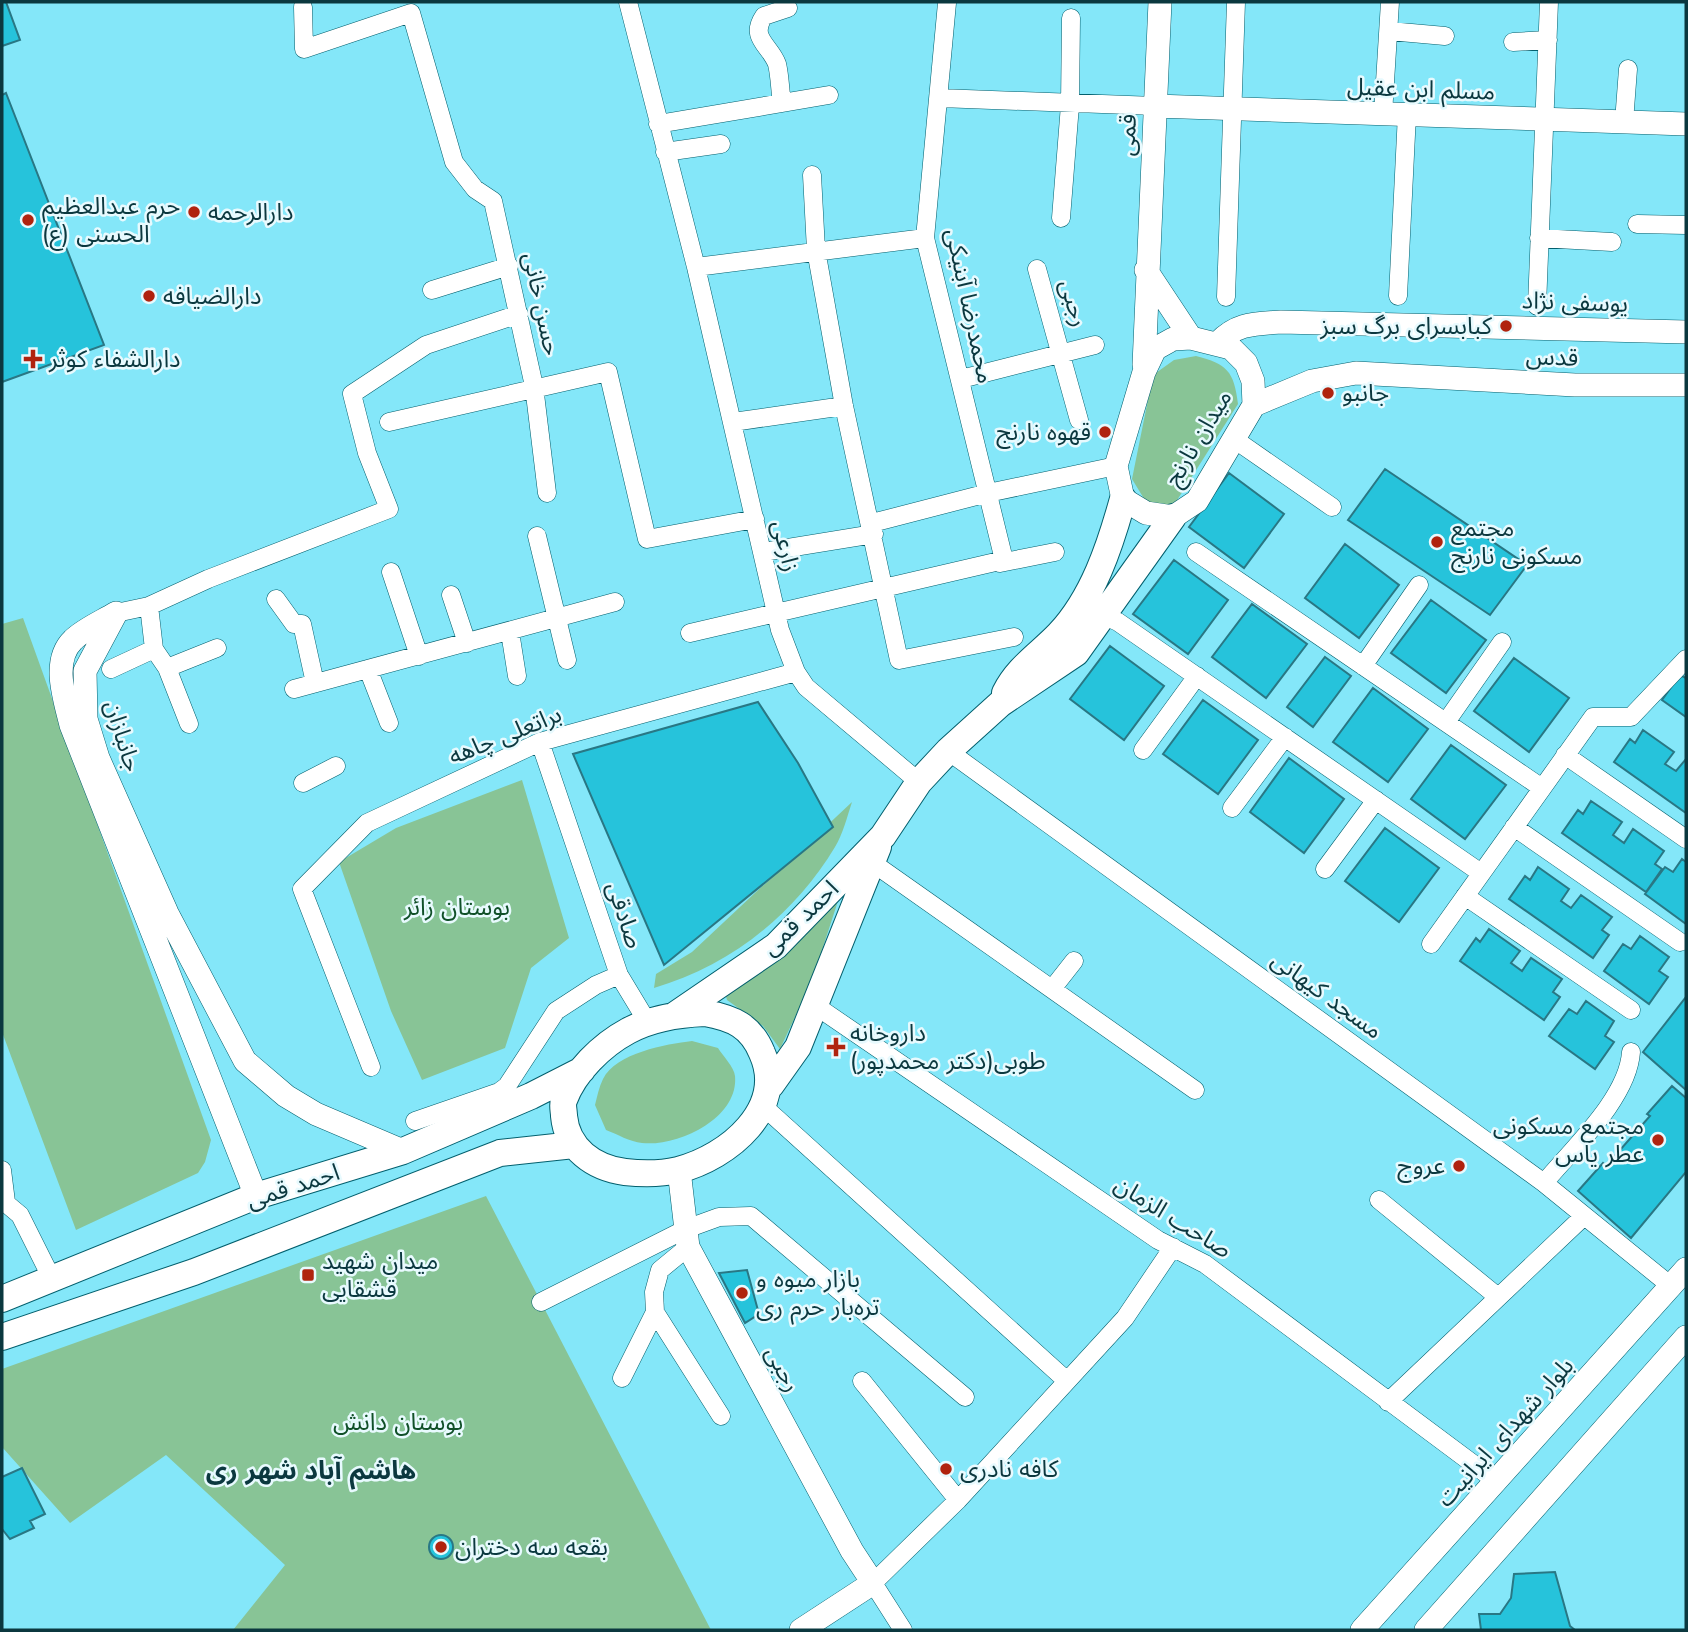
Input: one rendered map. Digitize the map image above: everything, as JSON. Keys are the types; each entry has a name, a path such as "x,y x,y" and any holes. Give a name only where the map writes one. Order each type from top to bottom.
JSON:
{"main road":[{"path":"1000,704 1013,676 1061,632 1099,573 1123,499"},
{"path":"1000,704 1076,653 1173,517"},
{"name":"احمد قمی","path":"675,1015 776,946 868,859 919,782 948,751 1000,704"},
{"name":"احمد قمی","path":"767,1096 798,1048 816,1006 868,859"},
{"path":"705,1013 726,1017 746,1027 756,1038 765,1060 767,1096 731,1143 679,1170 644,1174 610,1170 590,1161 574,1145 565,1127 563,1102 582,1070 604,1048 629,1030 675,1015 705,1013"},
{"name":"احمد قمی","path":"2,1298 256,1196 403,1151 531,1096 582,1070"},
{"name":"احمد قمی","path":"2,1337 194,1272 500,1153 574,1145"}],"street":[{"name":"زارعی","path":"628,2 696,267 777,615 796,672 806,687 919,782"},
{"name":"قمی","path":"1144,372 1146,271 1160,2"},
{"path":"1226,297 1236,2"},
{"path":"1382,114 1390,2"},
{"path":"1537,306 1542,119 1549,2"},
{"name":"محمدرضا آبنیکی","path":"947,3 925,238 1005,557 1000,563"},
{"name":"حسن خانی","path":"303,7 304,49 411,13 454,162 475,189 493,201 534,386 608,372 647,539 755,519"},
{"path":"782,103 776,64 762,45 758,32 764,16 788,8"},
{"path":"1061,218 1070,105 1071,18"},
{"path":"1389,31 1445,36"},
{"path":"1513,42 1548,40"},
{"path":"1624,122 1629,69"},
{"path":"658,124 829,95"},
{"path":"940,99 1155,106"},
{"name":"مسلم ابن عقیل","path":"1155,106 1686,124"},
{"path":"1398,296 1407,114"},
{"path":"665,152 721,144"},
{"path":"812,175 816,250 844,406 873,528 899,660 1013,637"},
{"path":"1637,224 1686,225"},
{"path":"1539,237 1612,242"},
{"path":"696,267 925,238"},
{"path":"432,290 509,266"},
{"name":"رجبی","path":"1037,269 1079,420"},
{"path":"1146,271 1191,338"},
{"path":"116,613 149,606 208,579 389,509 367,453 352,394 426,345 519,314"},
{"name":"یوسفی نژاد","path":"1218,343 1231,329 1243,325 1281,322 1686,332"},
{"name":"میدان نارنج","path":"1191,338 1218,343 1231,348 1246,363 1253,381 1254,405 1197,501 1173,517 1146,513 1123,499 1116,466 1144,372 1155,349 1172,340 1191,338"},
{"path":"961,379 1095,345"},
{"name":"قدس","path":"1254,405 1312,381 1356,373 1576,385 1686,385"},
{"path":"389,422 534,386 547,493"},
{"path":"733,422 844,406"},
{"path":"1234,439 1332,507"},
{"path":"762,552 873,528 988,493 1116,466"},
{"path":"537,536 568,660"},
{"path":"690,633 1055,552"},
{"path":"1196,552 1542,788"},
{"path":"391,572 419,656"},
{"path":"1363,666 1419,585"},
{"path":"451,595 467,643"},
{"path":"276,599 293,624 302,624 315,683"},
{"path":"293,689 615,602"},
{"path":"149,606 153,649 167,668 189,724"},
{"name":"جانبازان","path":"116,613 85,671 86,719 98,758 167,914 244,1061 286,1096 316,1114 403,1151"},
{"name":"جانبازان","path":"116,613 72,640 61,663 66,705 76,738 256,1196"},
{"path":"1103,615 1482,873"},
{"path":"510,632 517,676"},
{"path":"1446,722 1502,642"},
{"path":"167,668 217,648"},
{"path":"111,669 153,649"},
{"path":"1431,944 1592,716 1631,716 1686,659"},
{"path":"368,669 389,723"},
{"name":"براتعلی چاهه","path":"371,1067 302,889 367,823 540,742 796,672"},
{"path":"1143,750 1197,677"},
{"path":"1232,808 1285,737"},
{"name":"صادقی","path":"415,1121 499,1092 508,1086 556,1011 596,985 619,975 540,742"},
{"name":"مسجد کیهانی","path":"948,751 1544,1183 1671,1286"},
{"path":"1565,755 1686,839"},
{"path":"303,783 335,766"},
{"path":"1325,869 1376,800"},
{"path":"1514,827 1680,942"},
{"path":"868,859 1195,1090"},
{"path":"1465,896 1631,1010"},
{"path":"1052,989 1074,961"},
{"path":"619,975 648,1023"},
{"name":"صاحب الزمان","path":"816,1006 1158,1240 1205,1264 1496,1481"},
{"path":"1544,1183 1622,1086 1630,1066 1631,1052"},
{"path":"767,1096 1066,1381"},
{"path":"2,1170 4,1201 20,1215 52,1279"},
{"name":"رجبی","path":"679,1170 687,1238 852,1551 873,1583"},
{"path":"1379,1200 1498,1297"},
{"path":"541,1302 687,1238 719,1217 751,1216 965,1397"},
{"path":"1388,1402 1583,1217"},
{"path":"622,1378 655,1312 654,1292 660,1270 687,1238"},
{"path":"801,1630 873,1583 958,1500 1125,1318 1173,1247"},
{"name":"بلوار شهدای ایرانیت","path":"1362,1630 1686,1269"},
{"path":"655,1312 721,1416"},
{"path":"1426,1630 1686,1337"},
{"path":"862,1381 958,1500"},
{"path":"873,1583 903,1630"}],"green space":[{"path":"1196,356 1215,362 1227,371 1234,384 1238,404 1174,505 1146,502 1132,479 1153,375 1174,360"},
{"path":"23,618 211,1140 205,1162 198,1173 76,1230 2,1032 2,624"},
{"name":"بوستان زائر","path":"522,780 569,938 531,968 505,1048 422,1080 391,1011 339,862 396,828"},
{"path":"852,802 835,847 819,872 780,916 734,952 709,966 654,988 656,974 692,952"},
{"path":"838,901 812,981 780,1049 763,1026 727,1000 725,993 786,950"},
{"path":"692,1041 718,1048 735,1076 734,1091 717,1117 688,1135 656,1143 628,1140 606,1130 595,1105 609,1070 643,1051"},
{"name":"بوستان دانش","path":"486,1196 711,1630 233,1630 285,1565 166,1455 70,1523 2,1447 2,1369"}],"building":[{"path":"2,2 6,2 20,40 2,46"},
{"name":"حرم عبدالعظیم الحسنی (ع)","path":"6,93 104,345 2,382 2,95"},
{"name":"مجتمع مسکونی نارنج","path":"1385,469 1527,565 1490,615 1348,520"},
{"path":"1229,473 1284,514 1244,568 1189,527"},
{"path":"1345,544 1399,585 1359,638 1305,598"},
{"path":"1174,560 1228,600 1188,654 1133,614"},
{"path":"1431,600 1486,640 1446,693 1391,653"},
{"path":"1252,604 1307,644 1266,698 1212,657"},
{"path":"1110,646 1164,686 1124,740 1070,699"},
{"path":"1325,657 1351,676 1313,727 1287,707"},
{"path":"1514,658 1569,698 1529,752 1474,711"},
{"path":"1680,675 1686,678 1686,717 1662,700"},
{"path":"1373,688 1428,729 1388,782 1333,742"},
{"path":"1203,700 1258,740 1218,794 1163,754"},
{"path":"758,702 798,763 833,827 664,965 573,754"},
{"path":"1643,730 1674,752 1665,764 1676,771 1686,759 1686,813 1614,762 1630,739 1635,743"},
{"path":"1451,745 1506,785 1465,839 1411,799"},
{"path":"1289,758 1344,799 1304,853 1250,812"},
{"path":"1591,801 1622,822 1613,835 1624,843 1633,829 1664,851 1655,864 1662,869 1646,892 1562,833 1578,810 1583,814"},
{"path":"1385,828 1439,868 1399,922 1345,881"},
{"path":"1682,859 1686,862 1686,924 1645,894 1665,867 1673,872"},
{"path":"1538,867 1569,889 1561,901 1571,908 1581,895 1612,917 1602,930 1609,935 1593,958 1509,899 1525,876 1530,880"},
{"path":"1489,929 1520,951 1511,963 1522,971 1531,958 1562,979 1553,992 1560,997 1544,1020 1460,961 1476,938 1480,942"},
{"path":"1640,936 1669,957 1659,971 1668,977 1649,1004 1604,971 1623,944 1631,949"},
{"path":"1686,997 1686,1090 1643,1052"},
{"path":"1586,1001 1614,1021 1605,1036 1614,1042 1595,1069 1549,1036 1569,1009 1577,1014"},
{"name":"مجتمع مسکونی عطر یاس","path":"1672,1086 1686,1098 1686,1172 1631,1238 1578,1191 1603,1163 1606,1166 1650,1116 1647,1114"},
{"name":"بازار میوه و تره‌بار حرم ری","path":"747,1270 759,1314 745,1323 719,1273"},
{"path":"22,1468 45,1514 30,1521 34,1528 10,1539 2,1529 2,1477"},
{"name":"بقعه سه دختران","path":"441,1535 449,1539 453,1547 449,1555 441,1559 433,1555 429,1547 433,1539"},
{"path":"1555,1572 1570,1626 1575,1630 1481,1630 1479,1614 1500,1614 1511,1598 1514,1574"}],"place":[{"name":"دارالرحمه","path":"194,212"},
{"name":"حرم عبدالعظیم الحسنی (ع)","path":"28,220"},
{"name":"دارالضیافه","path":"149,296"},
{"name":"کبابسرای برگ سبز","path":"1506,326"},
{"name":"دارالشفاء کوثر","path":"33,359"},
{"name":"جانبو","path":"1328,393"},
{"name":"قهوه نارنج","path":"1105,432"},
{"name":"مجتمع مسکونی نارنج","path":"1437,542"},
{"name":"داروخانه طوبی(دکتر محمدپور)","path":"836,1047"},
{"name":"مجتمع مسکونی عطر یاس","path":"1658,1140"},
{"name":"عروج","path":"1459,1166"},
{"name":"میدان شهید قشقایی","path":"308,1275"},
{"name":"بازار میوه و تره‌بار حرم ری","path":"742,1293"},
{"name":"کافه نادری","path":"946,1469"},
{"name":"بقعه سه دختران","path":"441,1547"}],"district":[{"name":"هاشم آباد شهر ری","path":"311,1470"}]}
